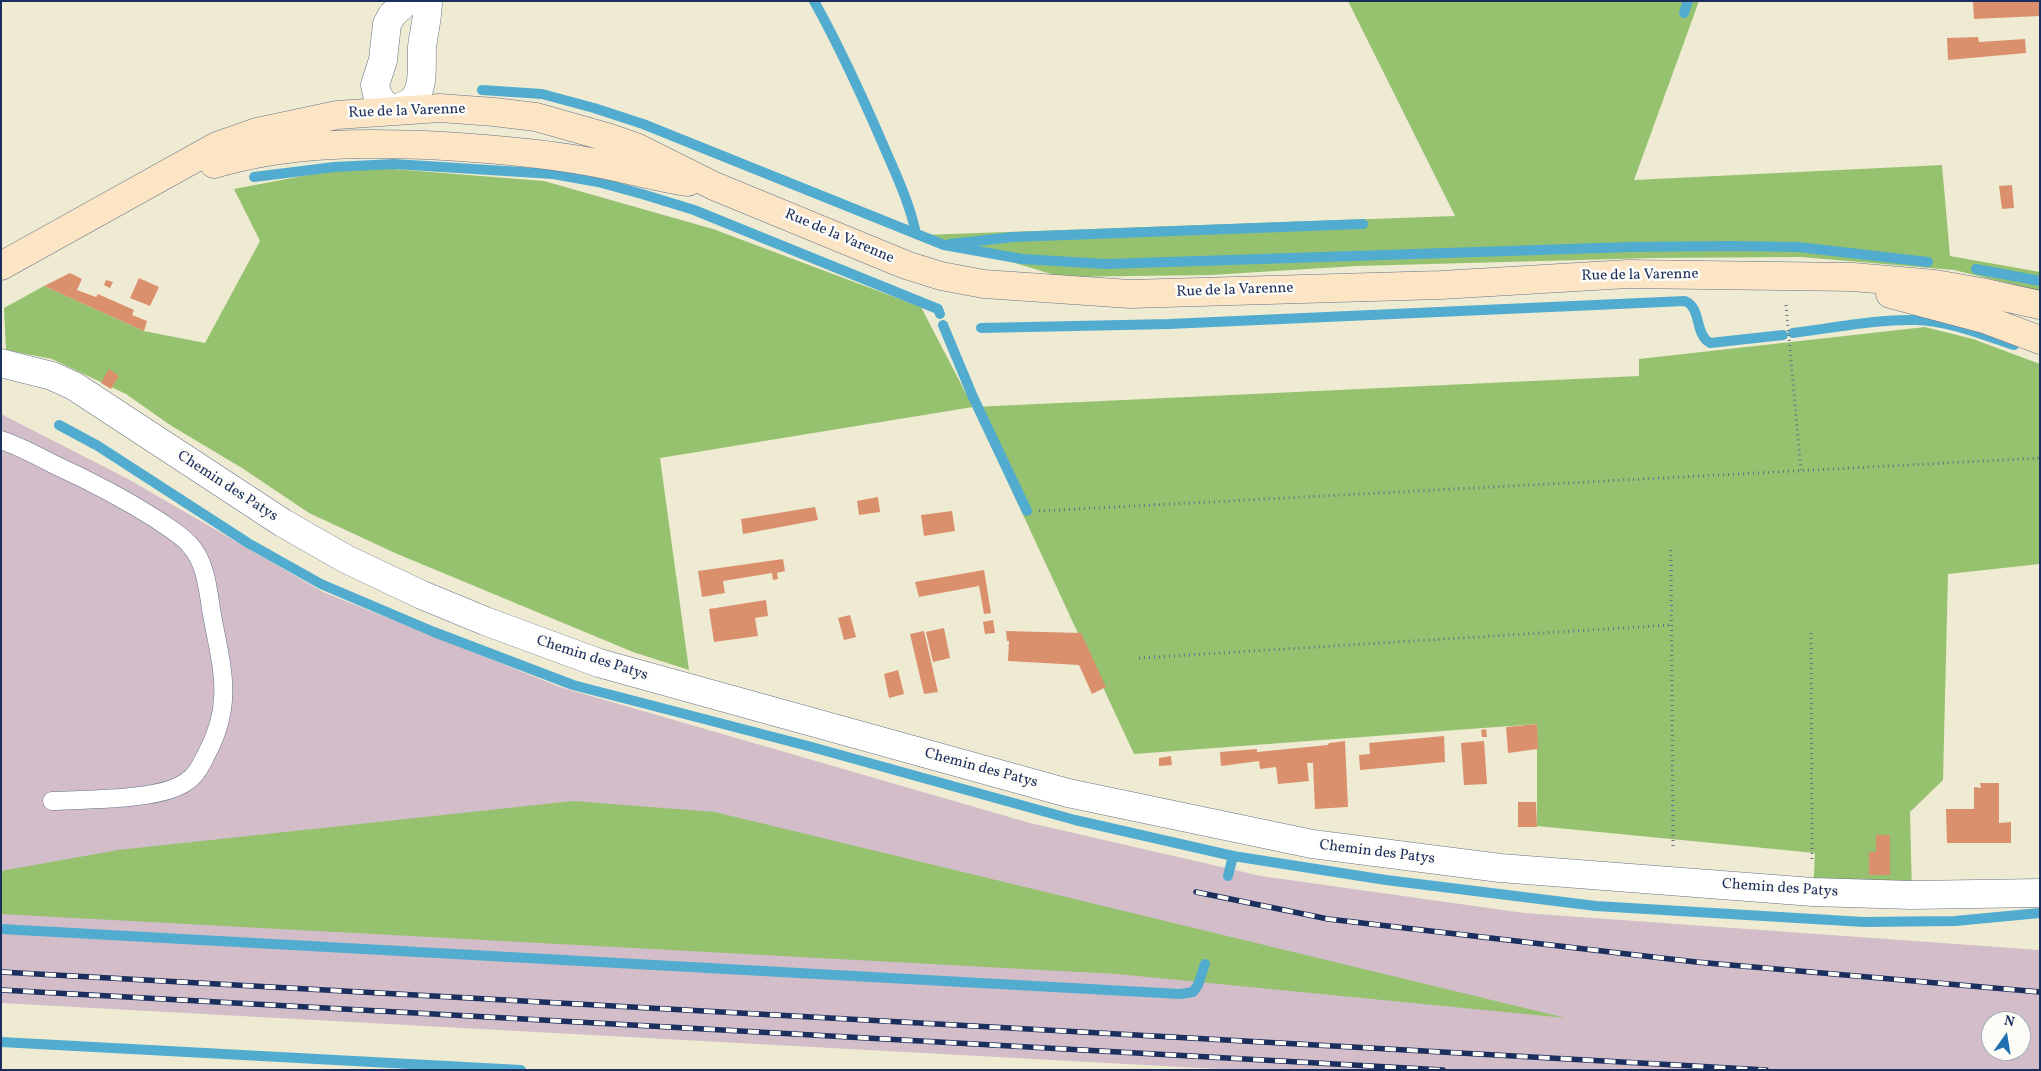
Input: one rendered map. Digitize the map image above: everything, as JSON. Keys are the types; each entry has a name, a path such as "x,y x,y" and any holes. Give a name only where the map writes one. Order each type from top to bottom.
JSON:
{"street":[{"path":"394,144 392,110 382,102 377,94 375,85 382,60 387,24 392,14 407,1"},
{"path":"392,110 414,99 418,90 421,78 423,40 428,17 428,1"},
{"name":"Rue de la Varenne","path":"1,266 159,180 217,146 257,132 337,115 440,108 536,117 577,127 638,148 714,186 906,265 941,276 984,284 1130,294 1440,285 1628,274 1853,277 1935,284 2040,305"},
{"name":"Rue de la Varenne","path":"159,180 232,158 282,148 320,145 394,144 468,147 554,156 592,162 667,179 714,186"},
{"name":"Rue de la Varenne","path":"1779,277 1876,290 1984,318 2040,340"},
{"path":"1984,318 2013,319 2040,325"},
{"name":"Chemin des Patys","path":"1,363 52,376 74,386 283,523 346,559 422,595 485,621 599,663 1068,793 1303,842 1388,855 1500,868 1812,892 1912,895 2040,893"}],"lane":[{"path":"1,440 81,477 128,502 166,526 189,544 199,558 208,589 222,663 223,689 220,721 197,772 186,782 170,789 143,795 52,801"}],"path":[{"path":"1779,277 1801,470"},
{"path":"1038,511 2040,458"},
{"path":"1671,550 1674,881"},
{"path":"1139,658 1671,624"},
{"path":"1811,633 1812,892"}],"shaded area":[{"path":"1,414 128,479 323,592 560,687 1030,823 1261,876 1524,913 2040,950 2040,1070 1237,1070 1,1003"}],"green space":[{"path":"1348,1 1699,1 1634,180 1942,165 1950,256 2040,272 2040,291 1954,270 1801,257 1653,258 1357,266 1210,275 1061,277 923,235 1455,216"},
{"path":"355,166 544,181 713,229 921,307 973,407 660,458 689,670 633,652 395,553 309,513 242,468 170,425 126,394 52,359 6,350 4,308 44,286 144,331 205,343 260,241 234,189"},
{"path":"1925,327 1973,339 2040,364 2040,564 1948,574 1943,780 1910,812 1912,895 1813,892 1815,853 1537,826 1537,724 1134,754 973,407 1639,376 1639,359"},
{"path":"573,801 715,812 1566,1018 1117,974 1,914 1,871 118,850"}],"building":[{"path":"1973,1 2040,1 2040,16 1974,19"},
{"path":"1978,37 1979,42 2025,39 2026,53 1948,60 1947,38"},
{"path":"2012,185 2014,208 2002,209 1999,186"},
{"path":"70,273 82,279 77,290 96,297 98,294 134,310 132,315 147,321 144,331 44,286"},
{"path":"139,278 159,287 150,306 130,298"},
{"path":"106,280 113,282 110,288 104,285"},
{"path":"109,369 119,376 111,389 101,383"},
{"path":"878,497 880,512 859,515 857,501"},
{"path":"815,507 818,520 743,534 741,519"},
{"path":"952,511 955,531 924,536 921,515"},
{"path":"783,559 785,571 777,573 778,579 773,580 772,573 723,581 725,593 702,597 698,571"},
{"path":"984,570 991,613 984,614 979,586 919,597 915,582"},
{"path":"766,600 768,616 755,618 758,636 714,642 709,609"},
{"path":"850,615 856,637 844,640 838,618"},
{"path":"993,620 995,633 985,634 983,622"},
{"path":"944,628 950,658 933,662 926,632"},
{"path":"924,631 938,692 924,694 910,634"},
{"path":"1006,631 1081,633 1106,687 1092,694 1079,665 1008,661 1009,641 1007,641"},
{"path":"898,670 904,694 889,698 884,674"},
{"path":"1537,724 1538,749 1508,753 1506,727"},
{"path":"1486,729 1487,737 1482,737 1481,730"},
{"path":"1444,736 1445,762 1360,770 1359,755 1370,754 1369,743"},
{"path":"1345,741 1348,807 1315,809 1313,763 1307,763 1309,781 1278,784 1276,767 1260,769 1259,761 1221,766 1220,752 1257,749 1257,752 1328,745 1329,743"},
{"path":"1484,741 1487,784 1464,785 1461,743"},
{"path":"1171,756 1172,765 1159,766 1159,758"},
{"path":"1980,783 1999,783 1999,823 2011,822 2011,843 1947,843 1946,809 1974,809 1974,787 1981,788"},
{"path":"1518,802 1536,802 1537,827 1518,827"},
{"path":"1876,835 1890,835 1890,875 1869,875 1869,852 1876,852"}],"waterway":[{"path":"814,1 843,55 877,130 903,191 916,234"},
{"path":"1684,13 1688,1"},
{"path":"482,90 542,94 594,108 643,124 944,245 1022,259 1106,264 1631,247 1731,246 1798,247 1928,262"},
{"path":"254,177 334,167 394,164 553,174 598,182 694,210 938,309 940,314"},
{"path":"950,244 1013,237 1363,224"},
{"path":"1976,269 2040,281"},
{"path":"981,328 1169,324 1685,301 1694,309 1702,334 1710,343 1783,335"},
{"path":"1793,333 1870,322 1916,320 1954,326 2014,345"},
{"path":"943,325 973,397 1027,511"},
{"path":"59,425 98,446 248,543 321,584 434,632 573,685 808,746 1075,820 1233,856"},
{"path":"1228,876 1233,856 1386,880 1596,906 1864,922 1955,921 2040,913"},
{"path":"1,929 1180,994 1193,992 1198,985 1205,964"},
{"path":"1,1042 521,1070"}],"railway":[{"path":"1196,892 1328,919 1696,962 2040,992"},
{"path":"1,972 1766,1070"},
{"path":"1,990 1443,1070"}]}
